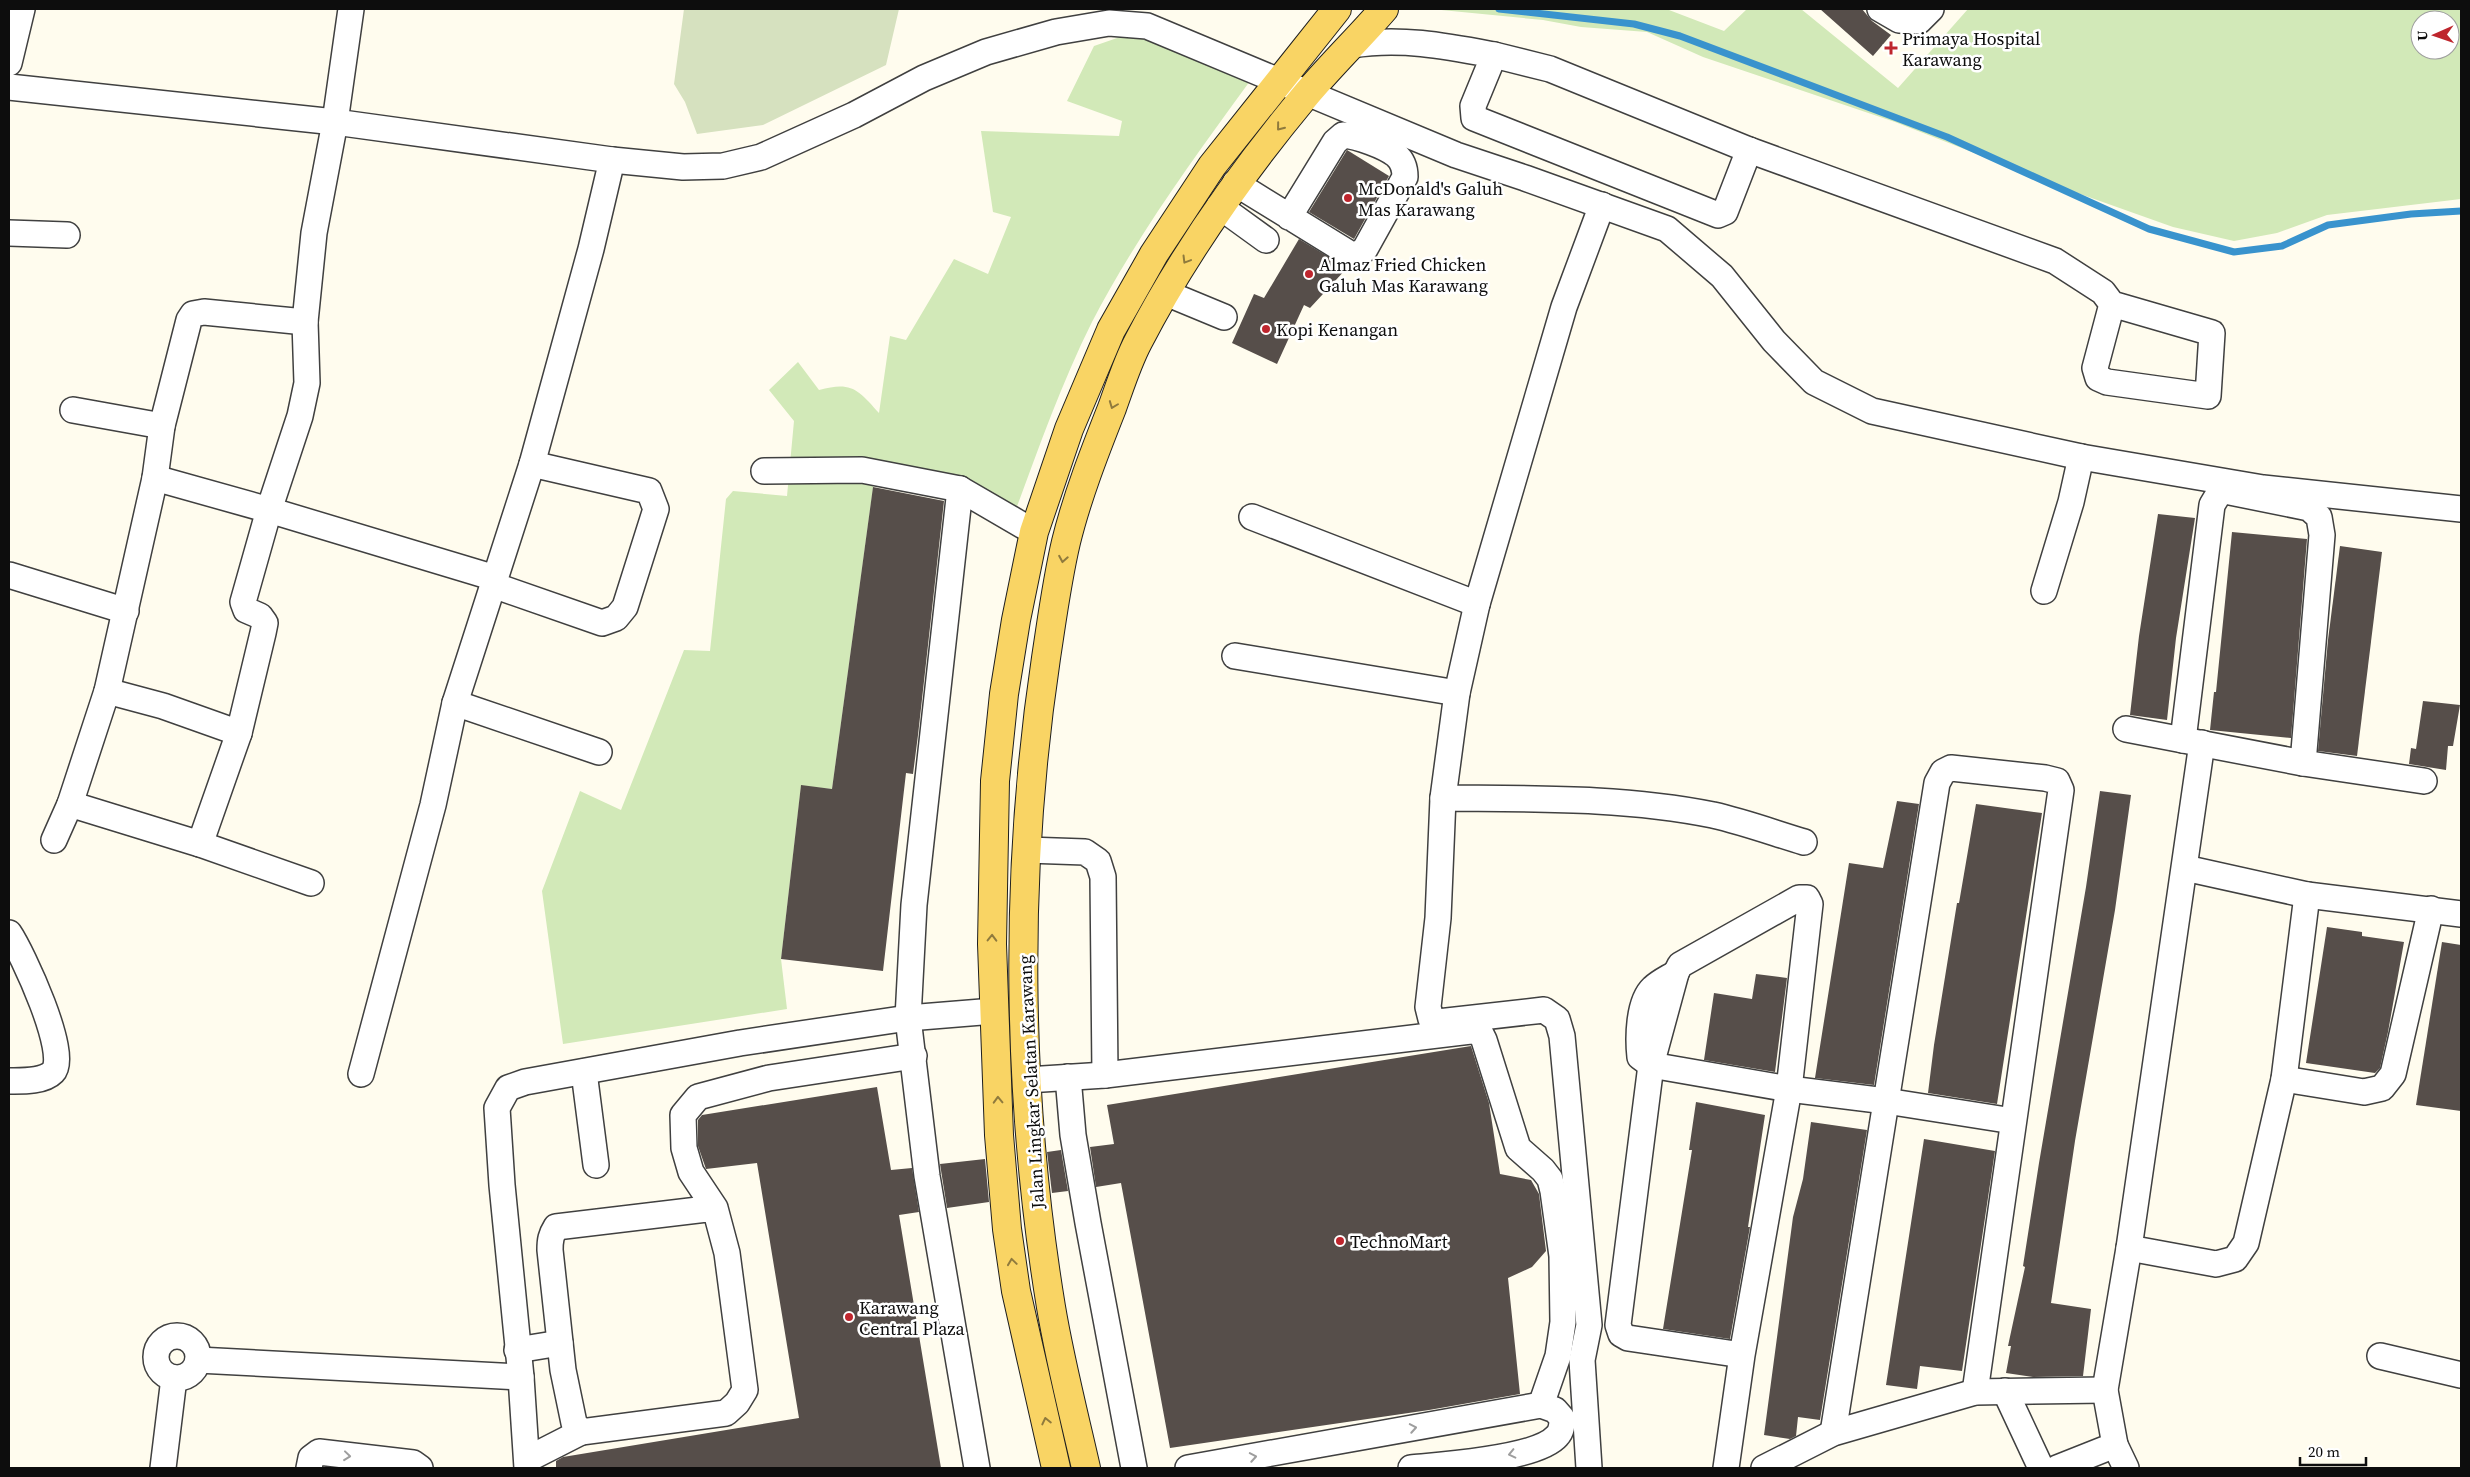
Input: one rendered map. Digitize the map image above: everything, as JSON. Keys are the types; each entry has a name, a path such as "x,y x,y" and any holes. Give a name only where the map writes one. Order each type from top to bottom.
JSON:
{"main road":[{"name":"Jalan Lingkar Selatan Karawang","path":"1056,1468 1016,1290 1007,1229 999,1134 992,944 995,781 1006,685 1034,532 1069,429 1111,330 1154,254 1212,166 1338,9"},
{"name":"Jalan Lingkar Selatan Karawang","path":"1086,1468 1052,1308 1040,1219 1028,1080 1023,955 1034,743 1066,541 1098,443 1136,346 1166,293 1235,183 1308,93 1383,10"}],"street":[{"path":"9,63 22,9"},
{"path":"200,844 239,733 265,623 260,616 246,610 243,602 269,510 300,416 307,383 305,322 314,233 335,122 351,9"},
{"path":"1880,9 1899,20 1919,21 1931,9"},
{"path":"9,87 335,122 612,160 691,167 723,166 761,157 854,115 924,78 986,52 1056,32 1109,23 1147,26 1456,156 1667,229 1722,276 1774,341 1814,382 1872,411 2081,457 2263,488 2461,509"},
{"path":"1352,45 1379,41 1429,43 1494,55 1550,69 1749,150 2055,261 2103,292 2112,304 2212,332 2208,396 2107,382 2098,378 2095,368 2112,304"},
{"path":"1494,55 1472,106 1474,118 1718,215 1724,212 1749,150"},
{"path":"1235,183 1289,217 1350,254 1357,255 1365,249 1405,177 1405,167 1397,155 1354,136 1343,135 1335,142 1289,217"},
{"path":"361,1074 433,805 455,704 532,464 591,249 612,160"},
{"path":"1589,1468 1582,1360 1589,1325 1562,1036 1557,1019 1544,1010 1438,1022 1430,1019 1428,1007 1438,918 1443,798 1457,693 1477,604 1564,307 1602,205"},
{"path":"1219,206 1266,240"},
{"path":"9,233 67,235"},
{"path":"1166,293 1224,317"},
{"path":"54,840 70,804 106,691 126,611 155,478 162,426 189,320 193,314 204,312 305,322"},
{"path":"73,410 162,426"},
{"path":"2044,591 2071,502 2081,457"},
{"path":"155,478 269,510 494,582 602,623 616,618 626,607 656,509 649,491 532,464"},
{"path":"764,471 862,470 960,489 1034,532"},
{"path":"960,489 914,905 908,1018 927,1176 977,1468"},
{"path":"2126,1468 2115,1445 2105,1390 2129,1248 2185,868 2212,505 2218,495 2225,491 2309,508 2318,517 2322,535 2303,763"},
{"path":"1252,517 1477,604"},
{"path":"9,575 126,611"},
{"path":"1235,656 1457,693"},
{"path":"106,691 163,706 239,733"},
{"path":"455,704 599,752"},
{"path":"2126,728 2303,763 2424,781"},
{"path":"1833,1433 1937,783 1943,772 1951,768 2045,778 2058,781 2061,790 1975,1392"},
{"path":"1443,798 1565,799 1628,803 1713,815 1804,842"},
{"path":"70,804 200,844 311,883"},
{"path":"1027,850 1085,852 1098,861 1103,877 1105,1075"},
{"path":"2185,868 2307,894 2431,908 2461,914"},
{"path":"2129,1248 2216,1264 2236,1259 2246,1243 2284,1079 2307,894"},
{"path":"1726,1468 1742,1355 1789,1089 1810,904 1807,898 1799,898 1680,965 1676,973 1651,1065 1618,1325 1622,1334 1628,1338 1742,1355"},
{"path":"2284,1079 2364,1092 2382,1088 2393,1074 2431,908"},
{"path":"9,933 34,983 53,1036 57,1062 54,1071 43,1079 9,1081"},
{"path":"914,1056 769,1078 698,1098 683,1115 684,1148 691,1172 715,1208 727,1253 745,1390 737,1403 726,1413 581,1432 527,1464 497,1108 508,1088 525,1082 740,1043 908,1018 994,1011"},
{"path":"1028,1080 1105,1075 1479,1030 1484,1040 1518,1148 1543,1170 1550,1179 1553,1191 1562,1256 1562,1322 1558,1356 1541,1405"},
{"path":"1651,1065 1789,1089 1886,1101 2013,1121"},
{"path":"584,1072 596,1165"},
{"path":"1068,1077 1073,1135 1134,1468"},
{"path":"581,1432 574,1423 560,1343 550,1238 556,1227 715,1208"},
{"path":"172,1336 188,1339 194,1344 198,1360 190,1374 174,1378 160,1370 156,1354 164,1340 172,1336"},
{"path":"517,1350 560,1343"},
{"path":"2380,1356 2461,1375"},
{"path":"198,1360 521,1377"},
{"path":"163,1468 174,1378"},
{"path":"1764,1468 1833,1433 1975,1392 2105,1390"},
{"path":"2004,1391 2042,1468"},
{"path":"1188,1468 1541,1405 1555,1410 1562,1418 1562,1428 1557,1437 1544,1446 1487,1460 1411,1468"},
{"path":"2057,1468 2115,1445"},
{"path":"308,1468 311,1458 319,1452 413,1463 420,1468"}],"green space":[{"path":"684,9 899,9 886,65 763,125 697,134 685,102 674,84"},
{"path":"1431,9 1669,10 1724,31 1747,9 1801,9 1898,88 1968,9 2461,9 2461,199 2327,215 2277,233 2234,241 2173,227 2069,190 1895,122 1703,57 1647,32 1581,27 1543,20"},
{"path":"1120,37 1149,38 1250,81 1166,198 1109,290 1080,346 1049,420 1012,520 875,473 832,789 801,786 781,959 787,1009 563,1044 542,891 580,791 621,810 684,650 710,651 726,499 733,491 787,496 794,421 769,390 798,362 819,390 839,386 853,389 865,398 879,413 890,336 906,340 954,259 988,274 1011,217 993,212 981,131 1119,136 1122,121 1067,101 1094,46"}],"building":[{"path":"1820,9 1862,9 1872,21 1891,35 1873,56"},
{"name":"McDonald's Galuh Mas Karawang","path":"1347,150 1389,176 1354,239 1309,212"},
{"path":"1299,239 1347,268 1310,308 1304,305 1277,364 1232,343 1254,294 1264,298"},
{"path":"873,487 944,501 913,774 906,773 883,971 781,959 801,785 832,789"},
{"path":"2158,514 2195,518 2176,638 2167,720 2130,715 2139,636"},
{"path":"2232,532 2307,539 2291,738 2210,730 2214,692 2216,692"},
{"path":"2340,546 2382,552 2357,756 2318,751 2328,640"},
{"path":"2423,701 2460,705 2453,746 2448,746 2446,770 2409,764 2411,748 2416,749"},
{"path":"2100,791 2131,795 2115,910 2075,1141 2051,1303 2091,1309 2083,1376 2033,1377 2006,1373 2011,1346 2008,1346 2025,1267 2023,1266 2039,1163 2086,887"},
{"path":"1897,801 1919,804 1874,1085 1815,1078 1849,863 1883,868"},
{"path":"1976,804 2042,813 1997,1104 1928,1093 1957,903 1959,903"},
{"path":"2327,927 2362,932 2362,936 2404,942 2388,1032 2380,1068 2375,1073 2306,1063"},
{"path":"2442,942 2461,945 2461,1111 2416,1105"},
{"path":"1756,974 1787,978 1775,1072 1704,1060 1714,993 1752,999"},
{"name":"TechnoMart","path":"1471,1046 1489,1103 1500,1174 1531,1180 1539,1194 1546,1251 1532,1267 1508,1278 1520,1394 1429,1410 1170,1448 1121,1183 1096,1187 1090,1147 1114,1144 1107,1105"},
{"name":"Karawang Central Plaza","path":"877,1087 891,1170 912,1168 919,1212 899,1215 941,1468 556,1468 556,1461 563,1457 799,1418 757,1163 706,1169 698,1146 698,1120 702,1115"},
{"path":"1696,1102 1765,1115 1748,1227 1750,1227 1730,1339 1663,1329 1692,1150 1689,1150"},
{"path":"1811,1122 1867,1130 1820,1420 1798,1417 1796,1436 1790,1439 1764,1435 1793,1217 1803,1179"},
{"path":"1924,1139 1995,1151 1962,1371 1920,1366 1917,1389 1886,1385"},
{"path":"1061,1150 1068,1191 1052,1193 1047,1152"},
{"path":"985,1159 989,1202 947,1208 940,1164"}],"waterway":[{"path":"1499,9 1634,24 1680,36 1947,137 2149,229 2234,252 2282,246 2328,225 2411,214 2461,211"}],"place":[{"name":"Primaya Hospital Karawang","path":"1891,48"},
{"name":"McDonald's Galuh Mas Karawang","path":"1348,198"},
{"name":"Almaz Fried Chicken Galuh Mas Karawang","path":"1309,274"},
{"name":"Kopi Kenangan","path":"1266,329"},
{"name":"TechnoMart","path":"1340,1241"},
{"name":"Karawang Central Plaza","path":"849,1317"}]}
